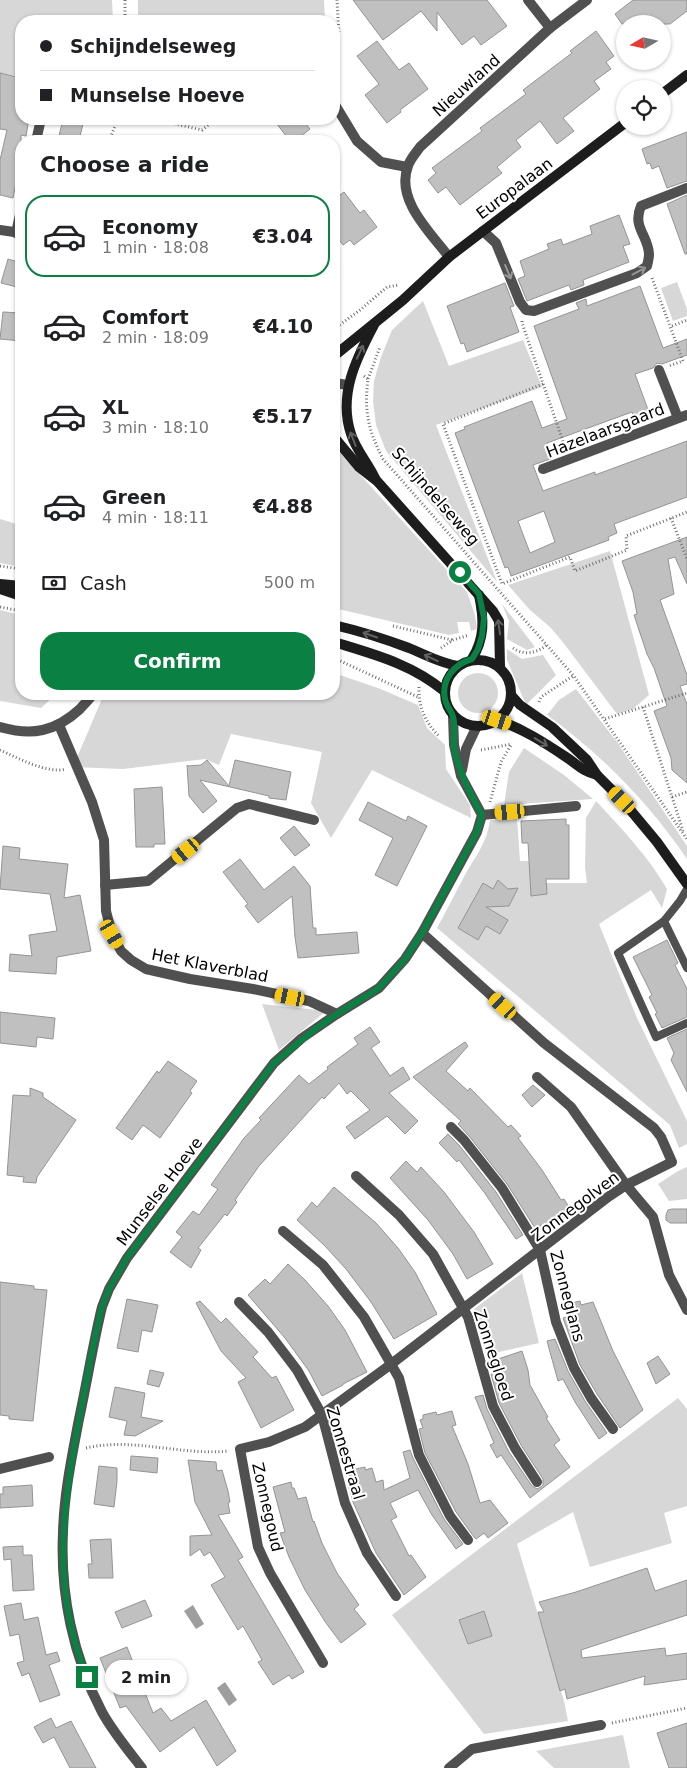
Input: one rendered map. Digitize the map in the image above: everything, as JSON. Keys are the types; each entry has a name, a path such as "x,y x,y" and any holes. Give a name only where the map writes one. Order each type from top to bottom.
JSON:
{"street":[{"path":"528,0 550,28"},
{"name":"Nieuwland","path":"407,167 420,147 550,28 587,0"},
{"path":"671,87 687,75"},
{"path":"340,113 357,141 381,162 407,167 405,187 413,211 449,256"},
{"name":"Europalaan","path":"340,351 403,300 449,256 616,130"},
{"path":"483,231 496,243 520,302 526,310 534,311 637,273 647,266 649,252 638,225 637,216 641,206 687,188"},
{"path":"0,230 15,232"},
{"name":"Europalaan","path":"348,385 359,354 376,321"},
{"name":"Hazelaarsgaard","path":"543,469 683,417 659,370"},
{"path":"340,384 348,385"},
{"name":"Schijndelseweg","path":"348,385 346,402 351,434 356,447 377,481"},
{"name":"Schijndelseweg","path":"340,444 359,467 377,481 493,611 499,621 500,667"},
{"path":"0,584 15,585"},
{"path":"0,589 15,594"},
{"path":"472,659 478,649 482,636 484,618 479,594"},
{"path":"340,627 373,635 411,649 443,664 458,666"},
{"path":"340,644 393,660 434,682 444,691"},
{"path":"337,1014 379,988 405,959 422,933 477,832 482,815 461,776 454,745 453,716 445,700 444,691 448,677 458,666 472,659 487,660 500,667 509,680 511,695 507,709 497,720 484,726 477,726 468,725 453,716"},
{"path":"511,695 520,705 552,727 587,760 596,775 622,800 657,842 687,884"},
{"path":"0,726 17,731 39,731 59,725 72,716 87,700"},
{"path":"497,720 523,731 567,758 584,771 596,775"},
{"name":"Het Klaverblad","path":"59,725 92,802 104,840 106,911 112,934 126,955 146,969 309,1001 337,1014"},
{"path":"461,776 466,749 477,726"},
{"path":"105,885 148,881 237,808 249,804 314,820"},
{"path":"482,815 576,806"},
{"name":"Zonnegolven","path":"240,1449 269,1442 305,1427 390,1365 608,1197 626,1185 672,1162 658,1133 544,1043 422,933"},
{"name":"Munselse Hoeve","path":"142,1768 112,1728 94,1695 80,1660 67,1610 63,1578 63,1530 73,1451 102,1307 118,1271 274,1063 302,1038 337,1014"},
{"path":"537,1077 570,1108 626,1185 653,1217 669,1275 687,1310"},
{"name":"Zonneglans","path":"451,1127 464,1140 502,1188 540,1250 556,1322 574,1368 591,1398 613,1429"},
{"name":"Zonnegloed","path":"356,1176 399,1215 433,1254 468,1318 493,1406 515,1448 537,1482"},
{"path":"283,1231 323,1265 364,1317 399,1378 419,1456 450,1516 468,1540"},
{"name":"Zonnestraal","path":"239,1302 268,1332 297,1370 322,1415 345,1503 367,1553 396,1596"},
{"name":"Zonnegoud","path":"240,1449 258,1547 270,1573 323,1663"},
{"path":"0,1469 49,1457"},
{"path":"449,1768 472,1749 601,1725"}],"lane":[{"path":"687,889 664,921 618,954 656,1037 687,1023"},
{"path":"664,921 687,968"}],"path":[{"path":"125,0 125,15"},
{"path":"337,0 338,15"},
{"path":"180,125 202,130 208,125"},
{"path":"647,266 672,326 684,361 659,370"},
{"path":"340,325 387,287 424,280"},
{"path":"526,310 522,324 570,459"},
{"path":"672,326 687,320"},
{"path":"353,370 368,379 381,345"},
{"name":"Schijndelseweg","path":"368,379 365,401 368,421 374,442 383,459 573,675 605,719"},
{"path":"543,384 443,424 502,584 570,557 575,571 627,550 626,536 687,512"},
{"path":"671,518 687,559"},
{"path":"0,566 15,568"},
{"path":"0,607 15,610"},
{"path":"392,626 453,640"},
{"path":"340,661 418,697 430,727 439,737 454,745"},
{"path":"687,693 605,719 687,839"},
{"path":"643,707 684,834"},
{"path":"482,815 490,802 501,762 512,744"},
{"path":"0,750 50,770 63,770 76,765"},
{"path":"672,797 687,792"},
{"name":"Zonnegoud","path":"73,1451 92,1446 130,1444 195,1452 240,1449"},
{"path":"601,1725 687,1708"}],"shaded area":[{"path":"0,0 112,0 113,15 15,15 15,76 0,73"},
{"path":"138,0 324,0 325,15 138,15"},
{"path":"677,282 687,309 687,316 673,321 661,288"},
{"path":"423,301 449,366 523,340 542,387 436,425 497,582 386,451 376,425 373,401 374,381 381,357 392,330"},
{"path":"340,453 467,592 475,615 477,629 471,631 469,622 457,622 459,633 449,635 340,609"},
{"path":"0,519 15,524 15,566 0,563"},
{"path":"610,551 649,695 633,709 617,714 562,641 550,627 530,610 508,585"},
{"path":"502,604 535,647 527,650 507,639 509,621"},
{"path":"0,610 15,614 15,700 50,700 41,708 0,701"},
{"path":"507,649 522,659 543,655 556,675 526,705 507,660"},
{"path":"474,673 482,673 489,676 495,682 498,693 495,704 489,710 482,713 474,713 467,710 461,704 458,697 458,689 461,682 467,676"},
{"path":"340,675 378,688 418,705 427,728 445,745 446,769 470,805 471,818 372,770 331,838 311,803 322,752 231,734 219,765 205,759 123,769 73,767 101,700 340,700"},
{"path":"576,689 617,742 687,846 687,859 641,799 587,746 547,715 559,700"},
{"path":"524,748 564,775 593,799 504,805 509,772"},
{"path":"596,801 643,854 667,889 662,908 651,890 599,924 637,1018 687,1121 687,1144 679,1148 670,1125 437,928 481,848 487,835 490,820 517,818 520,861 531,861 531,883 587,883 585,867 586,818"},
{"path":"262,1004 326,1011 279,1050"},
{"path":"687,1167 687,1199 669,1201 658,1184"},
{"path":"522,1273 539,1343 486,1355 474,1309"},
{"path":"678,1398 687,1409 687,1506 664,1513 672,1543 590,1567 573,1512 517,1544 564,1701 568,1721 484,1734 392,1615"},
{"path":"193,1605 204,1624 196,1629 184,1611"},
{"path":"225,1682 237,1700 229,1706 217,1688"},
{"path":"623,1735 630,1768 554,1768 536,1751"}],"building":[{"path":"353,0 487,0 507,26 481,45 474,36 462,45 437,12 437,31 421,11 383,40"},
{"path":"633,0 687,0 687,11 671,23 671,15 615,14"},
{"path":"596,31 614,56 606,62 611,69 594,81 600,89 563,118 574,131 557,144 540,121 516,140 521,147 497,167 502,173 460,205 446,187 438,193 428,180 436,173 432,168 482,131 480,128 526,94 523,90 572,53 570,51"},
{"path":"377,41 399,70 409,63 428,89 400,110 401,112 387,123 365,95 379,84 357,56"},
{"path":"0,73 15,77 15,125 28,125 26,135 15,135 15,188 13,198 0,195 0,160 7,130 0,129"},
{"path":"62,125 83,125 80,135 59,135"},
{"path":"278,125 307,125 310,129 302,135 285,135"},
{"path":"687,132 687,181 667,188 659,166 652,169 650,163 647,164 642,149"},
{"path":"344,192 360,213 364,210 377,227 354,245 350,240 343,245 340,241 340,195"},
{"path":"687,195 687,254 685,254 667,204"},
{"path":"619,215 630,244 623,246 629,262 583,280 584,285 571,290 569,285 527,301 518,279 525,276 520,261 549,249 547,244 561,239 563,245 592,234 590,226"},
{"path":"8,259 15,261 15,286 1,283"},
{"path":"505,283 514,306 510,307 519,332 467,352 464,343 461,344 447,306"},
{"path":"640,286 663,348 687,339 687,355 662,364 657,363 653,368 635,374 651,418 636,424 632,412 547,443 553,458 533,465 543,491 595,472 595,475 687,441 687,497 614,524 617,533 608,537 609,540 511,576 508,567 505,568 455,433 465,429 464,427 532,401 542,428 567,419 534,326 579,309 576,303 586,299 587,306","holes":["544,511 555,542 530,553 518,521"]},
{"path":"3,312 15,313 15,340 0,339"},
{"path":"687,537 687,584 675,557 668,559 674,594 660,600 687,675 687,684 680,686 687,704 687,783 672,770 671,758 654,711 667,706 634,615 637,614 633,592 622,561"},
{"path":"207,760 229,786 235,760 291,772 286,800 269,798 269,796 200,780 217,801 203,813 189,796 187,765 201,765"},
{"path":"162,787 165,844 154,844 154,847 136,847 134,789"},
{"path":"368,802 406,821 408,816 427,826 397,886 375,875 393,838 359,820"},
{"path":"566,819 566,825 569,825 569,879 546,879 547,894 531,896 528,843 522,843 521,821"},
{"path":"294,826 310,845 295,856 280,838"},
{"path":"3,846 20,848 19,859 68,864 64,898 80,895 91,951 57,957 56,974 9,971 10,954 32,956 29,935 57,931 50,894 0,889"},
{"path":"240,859 264,890 294,866 310,886 313,928 316,928 316,935 357,932 359,953 298,958 292,896 258,923 245,906 248,904 223,872"},
{"path":"498,880 508,889 518,888 509,906 486,907 508,920 500,934 486,926 478,940 458,928 483,883 493,889"},
{"path":"667,940 678,963 675,965 687,989 687,1017 662,1028 649,997 652,995 633,957"},
{"path":"0,1012 55,1018 53,1039 37,1037 36,1047 0,1043"},
{"path":"370,1027 380,1042 371,1048 390,1076 403,1067 410,1079 389,1093 418,1121 405,1134 387,1116 355,1139 346,1127 370,1110 351,1091 347,1094 339,1083 324,1099 322,1097 259,1166 235,1200 237,1202 227,1216 225,1214 198,1248 201,1250 191,1268 170,1252 182,1237 176,1232 193,1211 199,1215 218,1189 211,1185 244,1138 261,1120 259,1118 299,1075 309,1084 328,1069 327,1067 358,1044 354,1038"},
{"path":"687,1029 687,1092 671,1060 674,1053 667,1038"},
{"path":"465,1042 468,1046 446,1071 468,1091 470,1088 508,1127 511,1125 521,1136 518,1138 561,1200 564,1199 572,1212 542,1228 540,1225 535,1228 507,1184 458,1124 461,1121 413,1077"},
{"path":"168,1061 197,1081 190,1091 192,1093 160,1138 143,1125 132,1140 116,1128 157,1071 159,1073"},
{"path":"533,1085 545,1095 532,1107 522,1095"},
{"path":"30,1088 43,1093 43,1097 76,1120 37,1177 36,1183 23,1182 24,1177 7,1175 13,1095 30,1096"},
{"path":"448,1134 496,1192 523,1235 516,1239 484,1192 459,1160 457,1162 439,1143"},
{"path":"406,1161 417,1172 421,1167 444,1192 474,1232 493,1264 467,1279 453,1254 428,1220 390,1178"},
{"path":"334,1187 376,1223 398,1248 415,1272 437,1314 394,1339 371,1302 346,1269 297,1220 312,1202 317,1207"},
{"path":"687,1209 687,1223 670,1223 666,1220 668,1210"},
{"path":"288,1264 328,1306 345,1330 367,1372 322,1396 309,1371 285,1338 248,1295 265,1279 270,1284"},
{"path":"0,1282 34,1286 34,1289 47,1290 33,1421 9,1419 9,1416 0,1415"},
{"path":"127,1299 158,1305 152,1332 142,1330 138,1352 117,1348"},
{"path":"200,1301 221,1323 226,1318 258,1352 253,1357 272,1378 276,1376 294,1410 261,1428 238,1382 246,1378 221,1351 196,1303"},
{"path":"580,1301 581,1305 593,1302 613,1351 643,1410 620,1428 580,1365 563,1318 567,1317 563,1305"},
{"path":"555,1339 568,1371 585,1401 607,1433 599,1439 575,1402 563,1379 558,1381 547,1341"},
{"path":"522,1351 530,1385 548,1417 546,1418 560,1440 554,1445 570,1467 530,1498 501,1455 497,1458 490,1445 494,1443 475,1397 483,1395 487,1409 509,1452 532,1486 537,1489 541,1487 543,1479 521,1445 499,1403 491,1374 495,1373 492,1364 495,1363 495,1360"},
{"path":"658,1356 670,1374 656,1384 647,1363"},
{"path":"150,1370 164,1373 159,1387 147,1384"},
{"path":"115,1387 145,1393 141,1417 163,1421 135,1436 124,1435 127,1421 109,1417"},
{"path":"452,1411 456,1425 452,1426 468,1464 480,1503 490,1500 508,1523 488,1538 484,1533 476,1539 474,1537 456,1512 425,1453 419,1429 423,1428 420,1420 423,1419 423,1415 436,1412 437,1415"},
{"path":"410,1450 444,1519 463,1544 456,1549 432,1515 418,1490 390,1503 397,1517 391,1520 409,1556 411,1555 426,1577 404,1595 376,1553 353,1502 348,1484 352,1483 349,1475 352,1474 351,1470 365,1467 365,1470 372,1468 376,1482 383,1480 384,1490 410,1478 403,1452"},
{"path":"131,1456 158,1458 157,1473 130,1470"},
{"path":"188,1460 216,1462 217,1471 222,1470 228,1491 230,1513 218,1515 243,1557 238,1560 304,1672 292,1679 289,1675 273,1685 258,1662 262,1660 243,1626 238,1630 211,1585 225,1577 210,1552 204,1556 200,1549 190,1556 190,1536 212,1535 195,1502"},
{"path":"99,1466 117,1468 114,1507 94,1504"},
{"path":"291,1482 298,1499 306,1497 313,1522 322,1543 337,1573 359,1605 354,1609 366,1624 341,1643 305,1590 280,1533 285,1532 273,1487"},
{"path":"32,1485 33,1506 0,1508 0,1494 3,1494 3,1487"},
{"path":"111,1539 113,1578 89,1578 88,1564 92,1564 90,1540"},
{"path":"23,1546 23,1555 32,1555 34,1590 13,1591 11,1559 4,1560 3,1547"},
{"path":"647,1568 655,1591 687,1580 687,1615 581,1650 582,1658 665,1648 666,1656 687,1653 687,1679 644,1685 645,1676 567,1699 565,1689 560,1691 538,1612 544,1612 539,1602 576,1592"},
{"path":"145,1600 152,1616 122,1628 115,1612"},
{"path":"21,1603 24,1620 38,1617 46,1655 57,1652 60,1661 49,1665 60,1695 40,1702 29,1673 22,1676 17,1663 24,1661 19,1634 10,1636 4,1606"},
{"path":"484,1611 492,1636 468,1644 459,1620"},
{"path":"127,1647 153,1713 161,1708 171,1721 206,1700 236,1751 217,1766 194,1727 160,1752 126,1706 120,1708 100,1658"},
{"path":"51,1718 56,1728 71,1721 96,1768 70,1768 54,1737 43,1743 34,1727"},
{"path":"687,1723 687,1768 669,1768 657,1733"}],"route":[{"path":"87,1677 80,1660 67,1610 63,1578 63,1530 73,1451 102,1307 118,1271 127,1258 274,1063 302,1038 379,988 405,959 422,933 477,832 482,815 461,776 454,745 453,716 445,700 444,691 445,684 452,671 462,663 472,659 478,649 482,636 484,618 479,594 460,572"}]}
